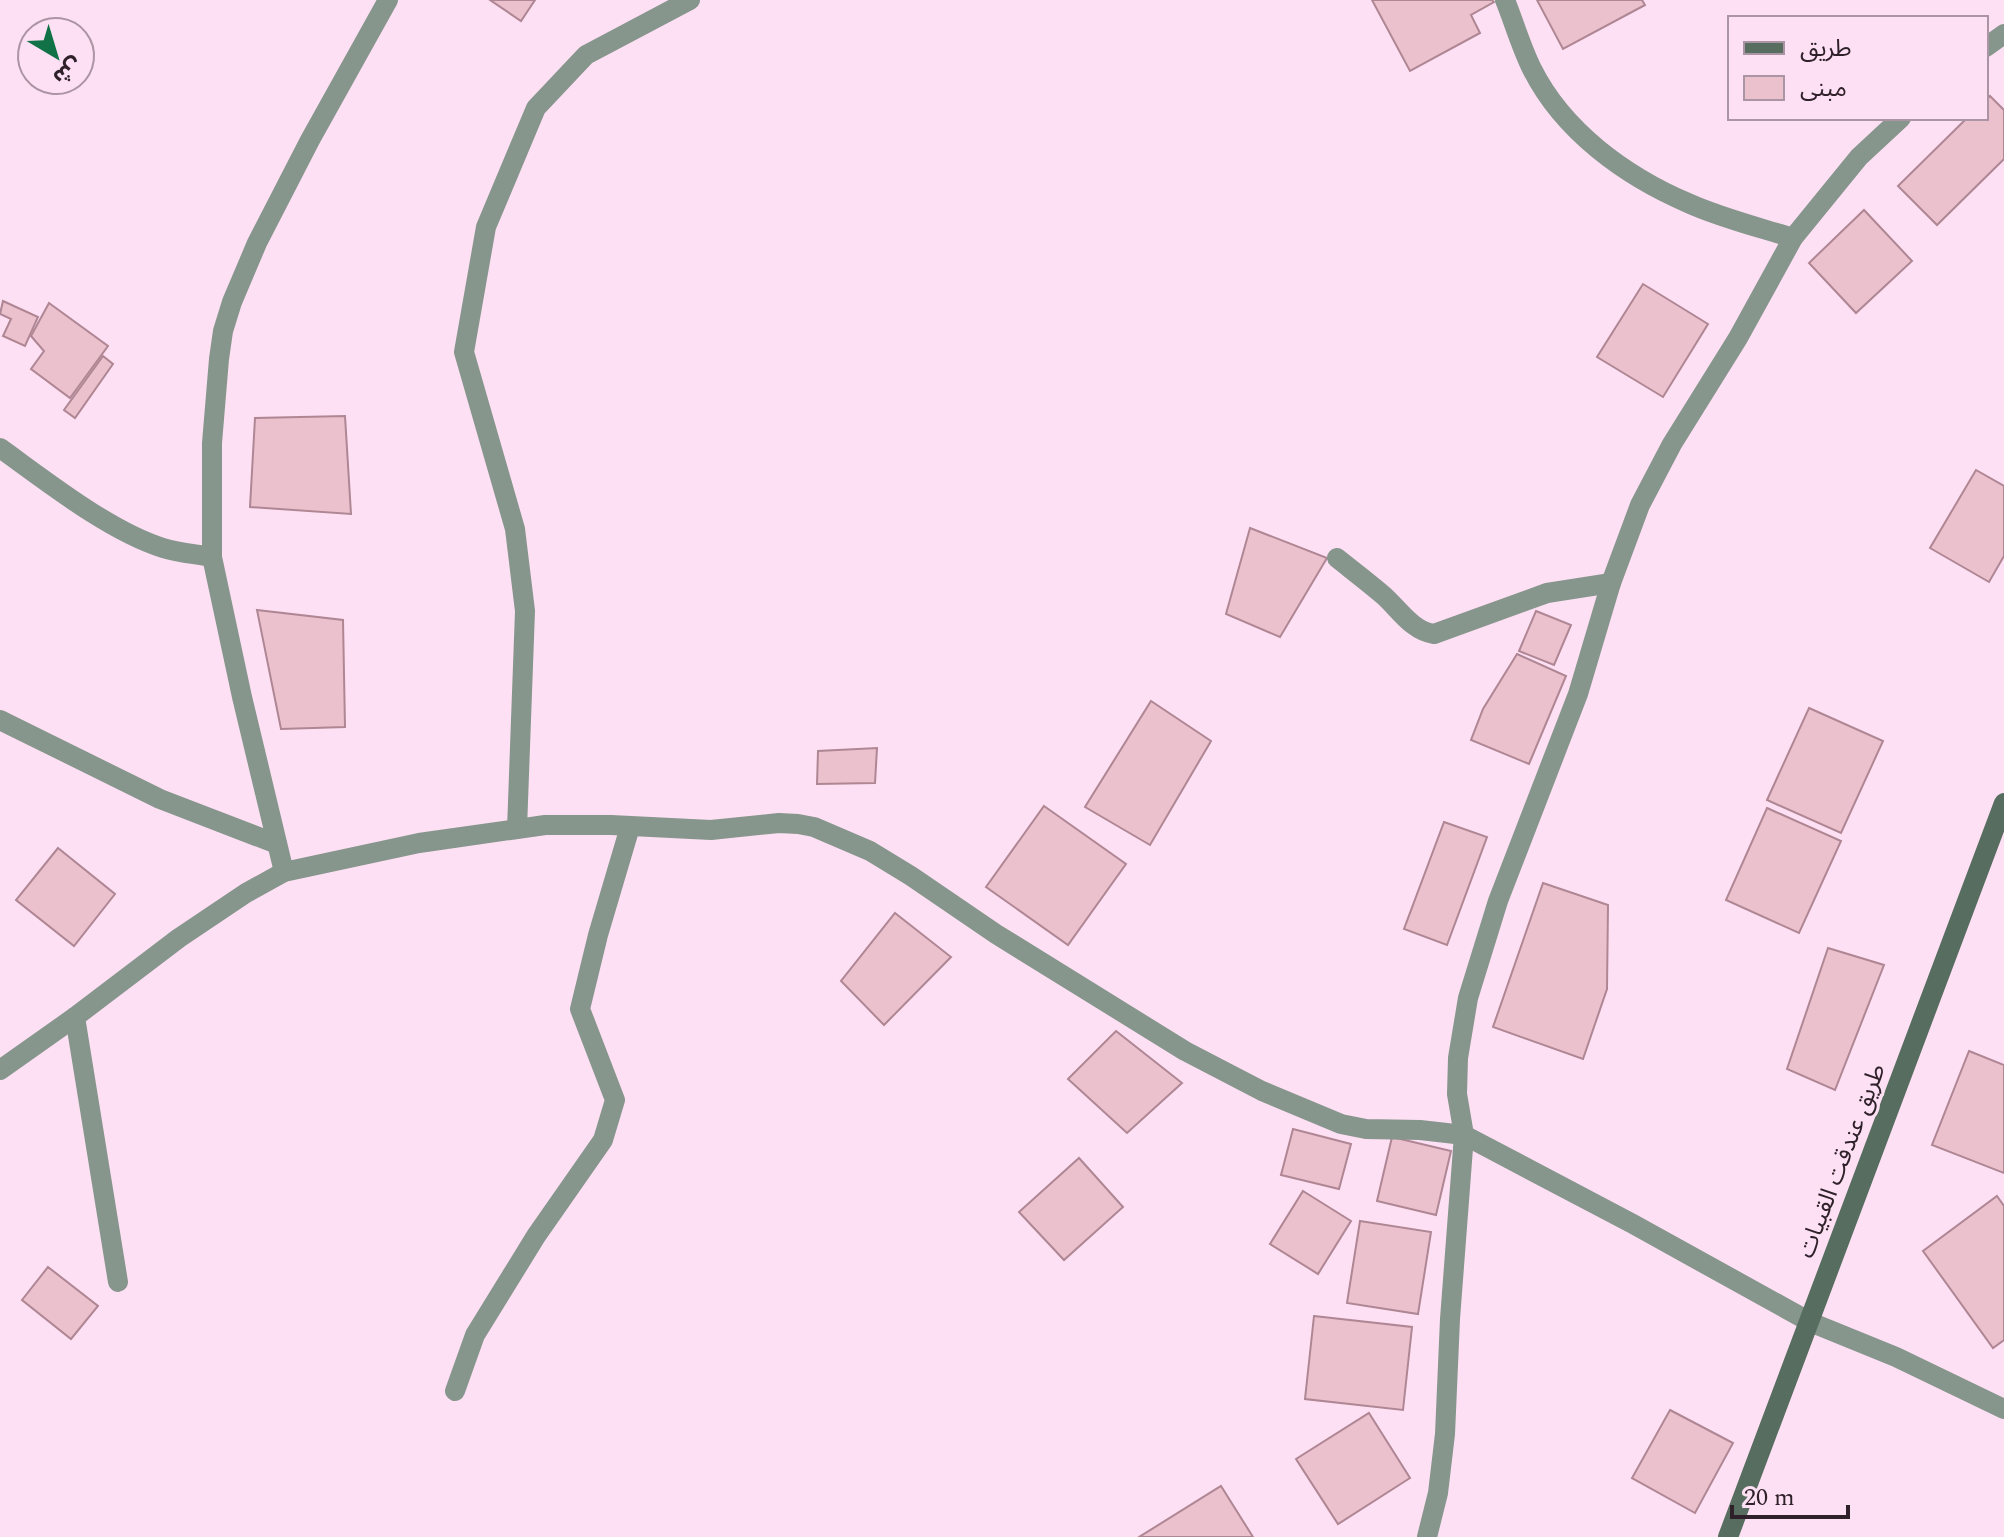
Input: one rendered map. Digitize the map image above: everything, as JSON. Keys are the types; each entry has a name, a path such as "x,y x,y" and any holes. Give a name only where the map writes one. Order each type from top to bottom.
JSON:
{"main road":[{"name":"طريق عندقت القبيات","path":"1728,1537 2004,803"}],"street":[{"path":"284,872 212,557 212,443 219,359 232,302 257,243 388,0"},
{"path":"517,829 525,611 515,529 464,352 486,227 536,108 586,55 690,0"},
{"path":"1505,0 1532,68 1545,89 1563,114 1604,154 1655,188 1691,204 1793,238"},
{"path":"1427,1537 1438,1493 1445,1434 1464,1135 1457,1094 1458,1058 1468,998 1498,901 1578,694 1611,583 1640,505 1672,444 1738,338 1793,238 1859,157 1899,120"},
{"path":"0,448 88,509 144,541 165,549 212,557"},
{"path":"1337,558 1417,628 1434,634 1547,593 1611,583"},
{"path":"0,720 160,799 277,844"},
{"path":"0,1070 179,938 246,893 284,872 419,843 545,825 711,830 798,824 814,827 870,851 996,934 1172,1043 1262,1091 1341,1124 1366,1129 1464,1135 1810,1322 1896,1357 2004,1409"},
{"path":"455,1391 475,1335 536,1236 603,1140 615,1100 580,1009 630,827"},
{"path":"75,1017 118,1282"}],"building":[{"path":"490,0 535,0 521,21"},
{"path":"1372,0 1494,2 1471,15 1480,33 1410,71"},
{"path":"1537,0 1642,0 1645,5 1563,49"},
{"path":"1990,96 2004,110 2004,159 1937,225 1898,186 1965,120 1988,120"},
{"path":"1864,210 1912,261 1856,313 1809,263"},
{"path":"1643,284 1708,324 1663,397 1597,357"},
{"path":"3,301 38,317 25,346 3,336 11,319 0,314"},
{"path":"49,303 108,346 70,398 31,369 44,351 31,336"},
{"path":"103,356 113,364 75,418 64,410"},
{"path":"345,416 351,514 250,507 255,418"},
{"path":"1976,470 2004,486 2004,556 1989,582 1930,548"},
{"path":"1250,528 1327,558 1280,637 1226,614"},
{"path":"257,610 343,620 345,727 281,729"},
{"path":"1536,611 1571,625 1554,665 1519,651"},
{"path":"1517,654 1566,676 1529,764 1471,740 1483,709"},
{"path":"1151,701 1211,741 1150,845 1085,807"},
{"path":"1809,708 1883,741 1841,833 1767,800"},
{"path":"877,748 875,783 817,784 818,751"},
{"path":"1044,806 1126,864 1068,945 986,887"},
{"path":"1767,808 1841,841 1799,933 1726,900"},
{"path":"1444,822 1487,837 1447,945 1404,929"},
{"path":"58,848 115,894 74,946 16,900"},
{"path":"1543,883 1608,905 1607,989 1583,1059 1493,1027"},
{"path":"895,913 951,957 884,1025 841,981"},
{"path":"1828,948 1884,965 1835,1090 1787,1069"},
{"path":"1116,1031 1182,1083 1127,1133 1068,1079"},
{"path":"1969,1051 2004,1065 2004,1173 1932,1145"},
{"path":"1293,1129 1351,1144 1339,1189 1281,1175"},
{"path":"1392,1137 1451,1151 1436,1215 1377,1201"},
{"path":"1079,1158 1123,1207 1064,1260 1019,1212"},
{"path":"1303,1191 1351,1221 1318,1274 1270,1244"},
{"path":"1997,1196 2004,1206 2004,1340 1993,1348 1923,1251"},
{"path":"1360,1221 1431,1232 1418,1314 1347,1303"},
{"path":"48,1267 98,1306 71,1339 22,1300"},
{"path":"1314,1316 1412,1327 1403,1410 1305,1399"},
{"path":"1670,1410 1733,1443 1695,1513 1632,1478"},
{"path":"1369,1413 1410,1478 1338,1524 1296,1459"},
{"path":"1221,1486 1253,1537 1139,1537"}]}
